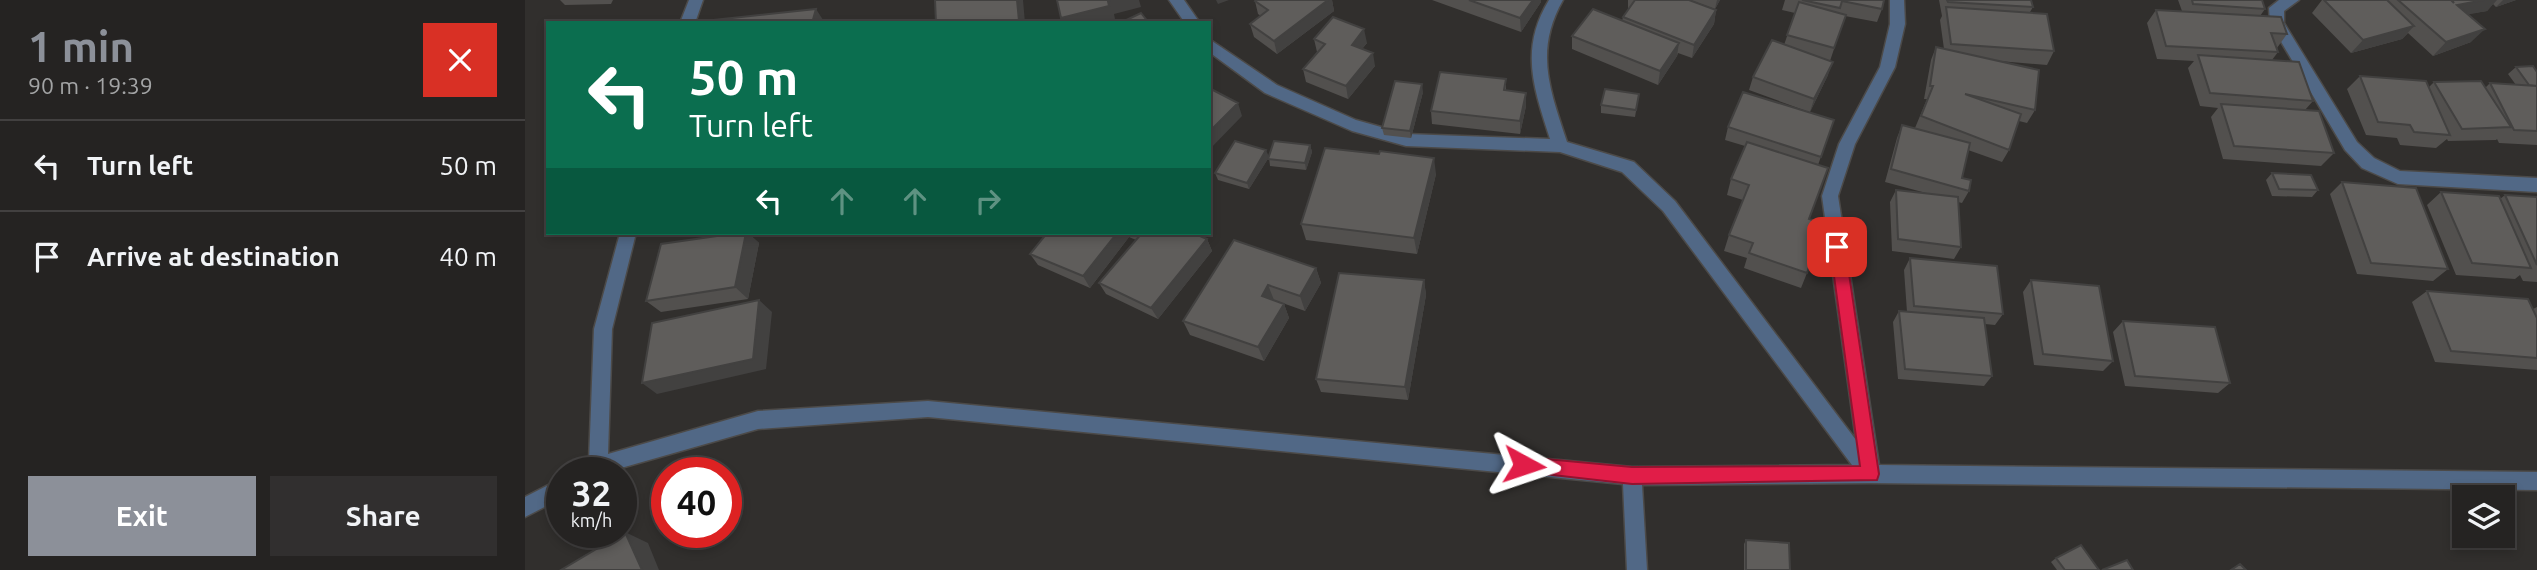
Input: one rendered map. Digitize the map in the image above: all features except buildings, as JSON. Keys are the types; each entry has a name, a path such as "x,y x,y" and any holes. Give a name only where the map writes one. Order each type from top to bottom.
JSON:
{"street":[{"path":"688,21 696,0"},
{"path":"1176,0 1192,21"},
{"path":"1556,0 1548,10 1537,39 1538,73 1560,146"},
{"path":"1870,474 1830,197 1838,164 1893,61 1899,16 1897,0"},
{"path":"2292,0 2276,8 2277,23 2351,146 2368,163 2398,177 2537,185"},
{"path":"1211,45 1271,89 1352,125 1405,140 1560,146 1628,167 1669,206 1870,474"},
{"path":"593,457 603,329 627,235"},
{"path":"632,457 758,419 928,409 1632,475 1870,474 2537,481"},
{"path":"1632,475 1637,570"},
{"path":"525,508 546,496"}],"route":[{"path":"1524,465 1632,475 1870,474 1837,247"}]}
